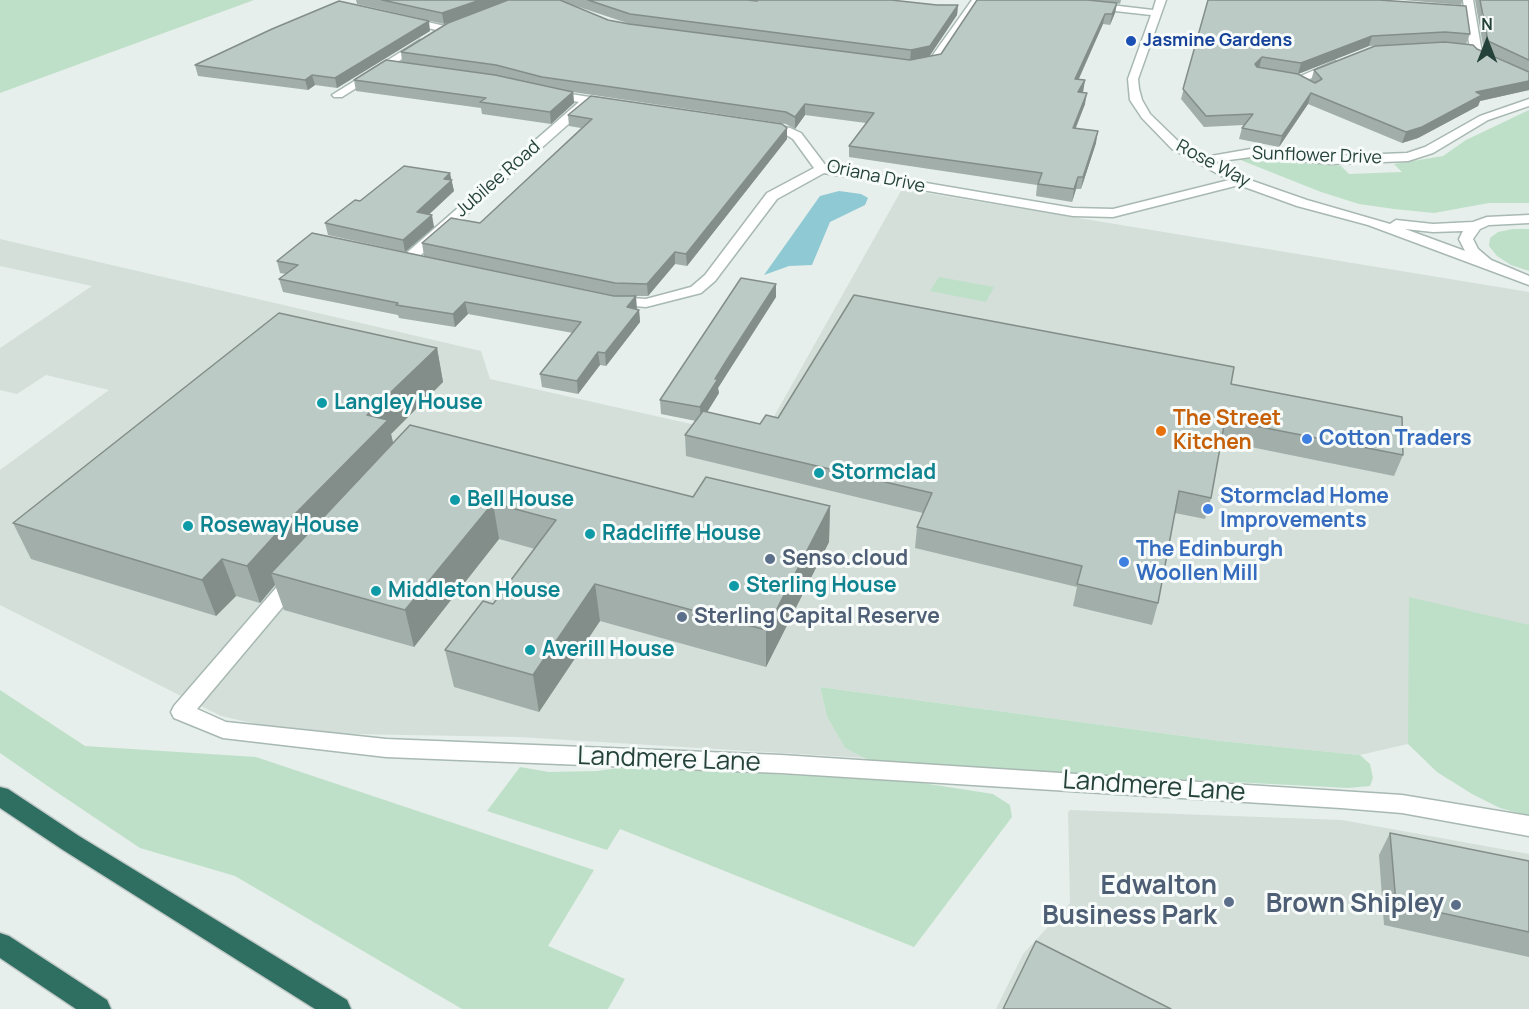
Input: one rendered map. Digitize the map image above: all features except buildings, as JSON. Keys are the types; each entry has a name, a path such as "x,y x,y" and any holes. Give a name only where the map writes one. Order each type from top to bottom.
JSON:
{"highway":[{"path":"0,796 71,843 338,1009"},
{"path":"0,944 99,1009"}],"street":[{"path":"910,66 934,61 962,10 979,0"},
{"path":"1043,0 1156,13"},
{"name":"Rose Way","path":"1161,0 1133,79 1136,100 1157,129 1176,146 1240,181 1302,203 1373,222 1529,281"},
{"path":"1468,0 1466,12 1469,49 1489,62 1529,79"},
{"path":"391,16 445,29"},
{"path":"338,95 384,65 445,29 456,25"},
{"path":"1311,89 1294,78 1346,60"},
{"path":"384,65 402,68"},
{"path":"535,91 620,105"},
{"name":"Jubilee Road","path":"432,264 402,258 588,100"},
{"name":"Sunflower Drive","path":"1201,161 1237,153 1332,160 1408,157 1429,150 1484,118 1529,102"},
{"name":"Oriana Drive","path":"751,125 786,130 797,136 822,169 1098,214 1139,207 1240,181"},
{"path":"594,297 616,302 646,303 696,290 710,278 772,196 822,169"},
{"name":"Rose Way","path":"1373,222 1433,228 1475,226 1487,221 1529,219"},
{"path":"1475,226 1466,239 1472,251 1486,264"},
{"name":"Landmere Lane","path":"306,566 182,712 223,730 386,748 781,764 1341,799 1424,807 1529,826"}],"shaded area":[{"path":"902,189 1529,292 1529,769 1408,744 1360,755 1221,741 820,687 827,717 845,748 864,758 518,737 295,733 221,716 0,605 0,470 109,390 46,375 17,394 0,390 0,348 92,286 0,266 0,239 481,351 490,379 736,434 763,436"},
{"name":"Edwalton Business Park","path":"1070,810 1342,820 1529,854 1529,1009 996,1009 1023,954 1070,903 1068,812"}],"green space":[{"path":"0,0 254,0 0,93"},
{"path":"1529,110 1529,203 1489,203 1434,213 1359,204 1321,192 1238,159 1341,166 1349,174 1402,172 1394,164 1443,156 1466,140"},
{"path":"1529,229 1529,271 1511,265 1497,256 1489,246 1490,238 1498,232"},
{"path":"939,277 994,287 986,302 930,291"},
{"path":"1409,597 1529,625 1529,816 1500,808 1472,794 1437,772 1408,744"},
{"path":"820,687 1221,741 1360,755 1370,764 1373,778 1370,786 1348,788 887,764 864,758 845,748 827,717"},
{"path":"0,690 85,746 256,757 594,870 548,946 625,979 608,1009 462,1009 235,876 140,848 49,787 0,753"},
{"path":"633,766 916,782 993,794 1010,805 1012,817 914,947 620,829 607,850 487,811 520,767 549,772 597,771"}],"water":[{"path":"839,191 861,194 868,198 865,205 830,222 812,265 789,266 764,275 820,196"}],"place":[{"name":"Jasmine Gardens","path":"1131,41"},
{"name":"Langley House","path":"322,403"},
{"name":"The Street Kitchen","path":"1161,431"},
{"name":"Cotton Traders","path":"1307,439"},
{"name":"Stormclad","path":"819,473"},
{"name":"Bell House","path":"455,500"},
{"name":"Stormclad Home Improvements","path":"1208,509"},
{"name":"Roseway House","path":"188,526"},
{"name":"Radcliffe House","path":"590,534"},
{"name":"Senso.cloud","path":"770,559"},
{"name":"The Edinburgh Woollen Mill","path":"1124,562"},
{"name":"Sterling House","path":"734,586"},
{"name":"Middleton House","path":"376,591"},
{"name":"Sterling Capital Reserve","path":"682,617"},
{"name":"Averill House","path":"530,650"},
{"name":"Edwalton Business Park","path":"1229,902"},
{"name":"Brown Shipley","path":"1456,905"}]}
